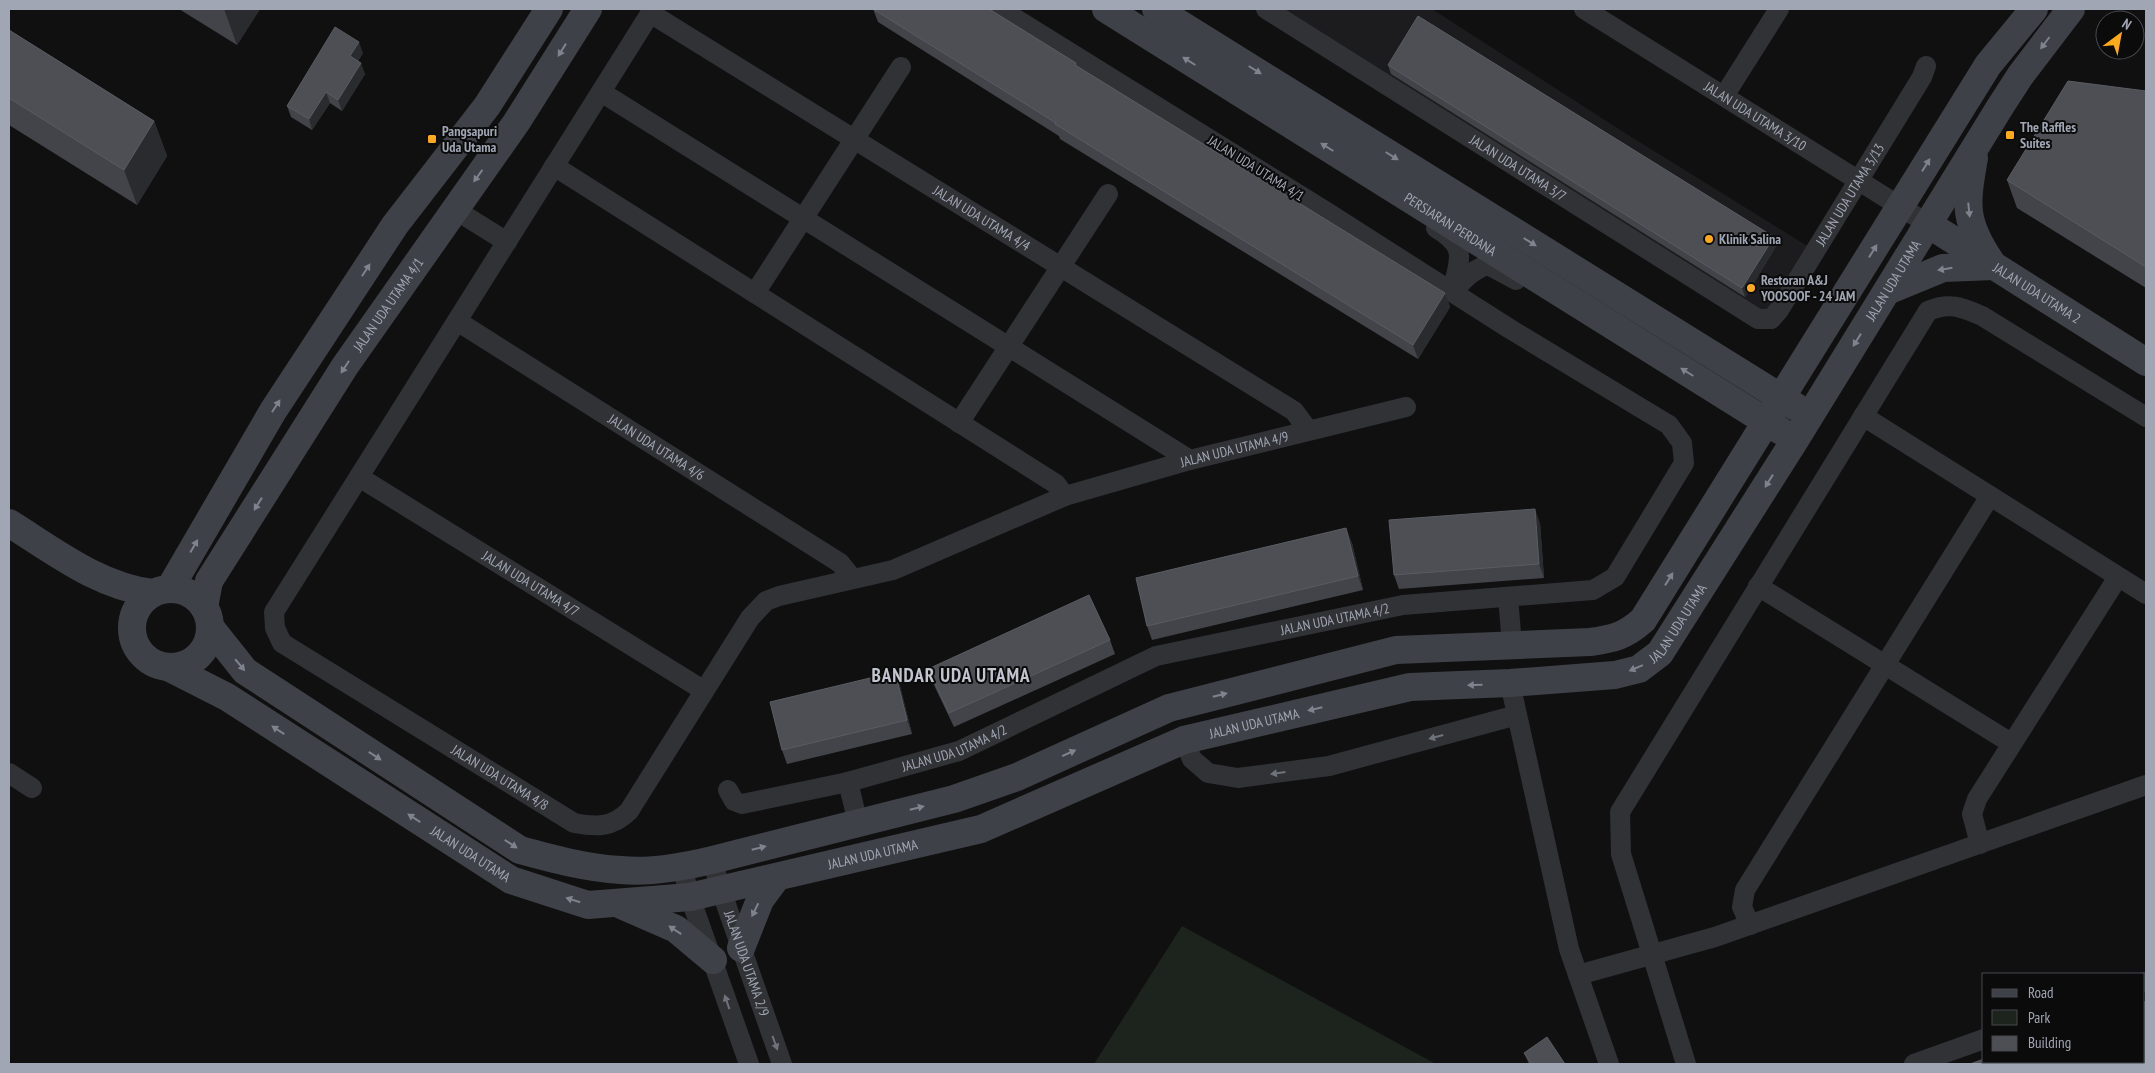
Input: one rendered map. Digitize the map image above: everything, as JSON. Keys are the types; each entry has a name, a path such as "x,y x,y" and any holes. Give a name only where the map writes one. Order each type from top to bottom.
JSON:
{"street":[{"path":"9,523 95,577 132,590 161,591 183,590 195,597 207,617 208,640 202,651 193,660 181,666 168,667 156,664 139,650 134,640 132,623 135,611 142,601 161,591 284,395 395,225 487,106 549,9"},
{"name":"JALAN UDA UTAMA 4/1","path":"207,617 209,581 346,366 454,209 516,123 588,9"},
{"name":"JALAN UDA UTAMA 4/1","path":"1000,9 1510,329"},
{"name":"PERSIARAN PERDANA","path":"1106,9 1795,440"},
{"name":"PERSIARAN PERDANA","path":"1156,9 1810,416"},
{"path":"1186,9 1198,35"},
{"name":"JALAN UDA UTAMA 3/7","path":"1266,9 1758,319 1770,319"},
{"name":"JALAN UDA UTAMA 3/10","path":"1584,9 1928,224"},
{"path":"1724,96 1779,9"},
{"name":"JALAN UDA UTAMA","path":"207,617 244,671 520,850 566,863 622,871 682,867 954,799 1017,776 1169,708 1396,650 1590,642 1615,638 1631,630 1643,620 1988,65 2034,9"},
{"name":"JALAN UDA UTAMA","path":"168,667 227,697 511,880 588,905 690,897 981,829 1184,740 1410,687 1510,683 1615,675 1639,669 1660,653 1810,416 2020,76 2071,9"},
{"path":"359,477 652,11"},
{"name":"JALAN UDA UTAMA 4/4","path":"652,11 855,140 1294,411 1308,430"},
{"name":"JALAN UDA UTAMA 3/13","path":"1770,319 1779,310 1922,77 1926,66"},
{"path":"755,293 901,67"},
{"path":"601,92 1190,460"},
{"path":"1977,144 1968,192 1968,212 1975,236 1994,266"},
{"path":"554,166 1056,484 1065,496"},
{"path":"1358,166 1374,190 1455,242 1460,249 1452,292"},
{"path":"959,423 1108,194"},
{"path":"454,209 507,242"},
{"name":"JALAN UDA UTAMA 2","path":"1928,224 2146,362"},
{"path":"1452,292 1478,267 1488,265 1550,300 1593,313"},
{"path":"1887,291 1943,268 1994,266"},
{"path":"1686,1064 1621,854 1620,812 1928,311 1943,305 1963,307 1982,316 2146,418"},
{"name":"JALAN UDA UTAMA 4/6","path":"457,321 840,563 852,578"},
{"name":"JALAN UDA UTAMA 4/2","path":"728,790 734,801 742,804 848,782 959,751 1156,656 1403,605 1592,590 1614,577 1684,464 1682,443 1669,425 1510,329"},
{"path":"1746,376 1768,375 1790,367 1810,351"},
{"path":"1729,398 1737,424 1738,441 1735,472"},
{"name":"JALAN UDA UTAMA 4/9","path":"852,578 893,570 1065,496 1190,460 1406,407"},
{"path":"1863,416 2146,594"},
{"name":"JALAN UDA UTAMA 4/8","path":"359,477 274,612 275,628 282,643 574,823 604,826 621,820 625,816 750,618 766,602 779,596 852,578"},
{"name":"JALAN UDA UTAMA 4/7","path":"359,477 703,690"},
{"path":"1750,925 1742,906 1745,890 1990,496"},
{"path":"1980,844 1972,814 1977,799 2118,576"},
{"path":"95,577 132,623"},
{"path":"1758,586 2011,743"},
{"path":"1508,597 1512,645"},
{"path":"1510,683 1569,948 1609,1064"},
{"path":"1184,740 1192,759 1208,774 1238,778 1328,766 1517,716"},
{"path":"9,773 32,788"},
{"path":"848,782 858,823"},
{"path":"1578,975 1750,925 2146,785"},
{"name":"JALAN UDA UTAMA 2/9","path":"712,860 782,1064"},
{"path":"682,867 690,897 749,1064"},
{"path":"741,948 760,900 777,877"},
{"path":"616,903 676,929 712,960"},
{"path":"1914,1064 1982,1040"}],"shaded area":[{"path":"1278,9 1432,9 1625,133 1809,247 1774,306 1760,313"}],"green space":[{"path":"1182,926 1436,1064 1094,1064"}],"building":[{"path":"873,9 989,9 1076,63 1075,65 1445,293 1413,345"},
{"path":"1418,16 1774,237 1742,288 1388,65"},
{"path":"335,27 359,42 350,56 361,63 338,100 326,92 309,119 287,106"},
{"path":"9,30 154,121 124,170 9,98"},
{"path":"2068,81 2146,91 2146,267 2007,180"},
{"path":"1535,509 1539,564 1394,575 1389,520"},
{"path":"1346,528 1358,576 1147,626 1136,578"},
{"path":"1089,595 1110,640 949,713 928,669"},
{"path":"895,672 907,720 782,750 770,702"},
{"path":"2145,1002 2146,1064 2054,1064 2145,1063"},
{"path":"1547,1037 1565,1064 1530,1064 1524,1053"},
{"path":"1982,1060 1982,1063 2017,1064 1970,1064"}],"place":[{"name":"The Raffles Suites","path":"2010,135"},
{"name":"Pangsapuri Uda Utama","path":"432,139"},
{"name":"Klinik Salina","path":"1709,239"},
{"name":"Restoran A&J YOOSOOF - 24 JAM","path":"1751,288"}],"district":[{"name":"BANDAR UDA UTAMA","path":"951,675"}]}
